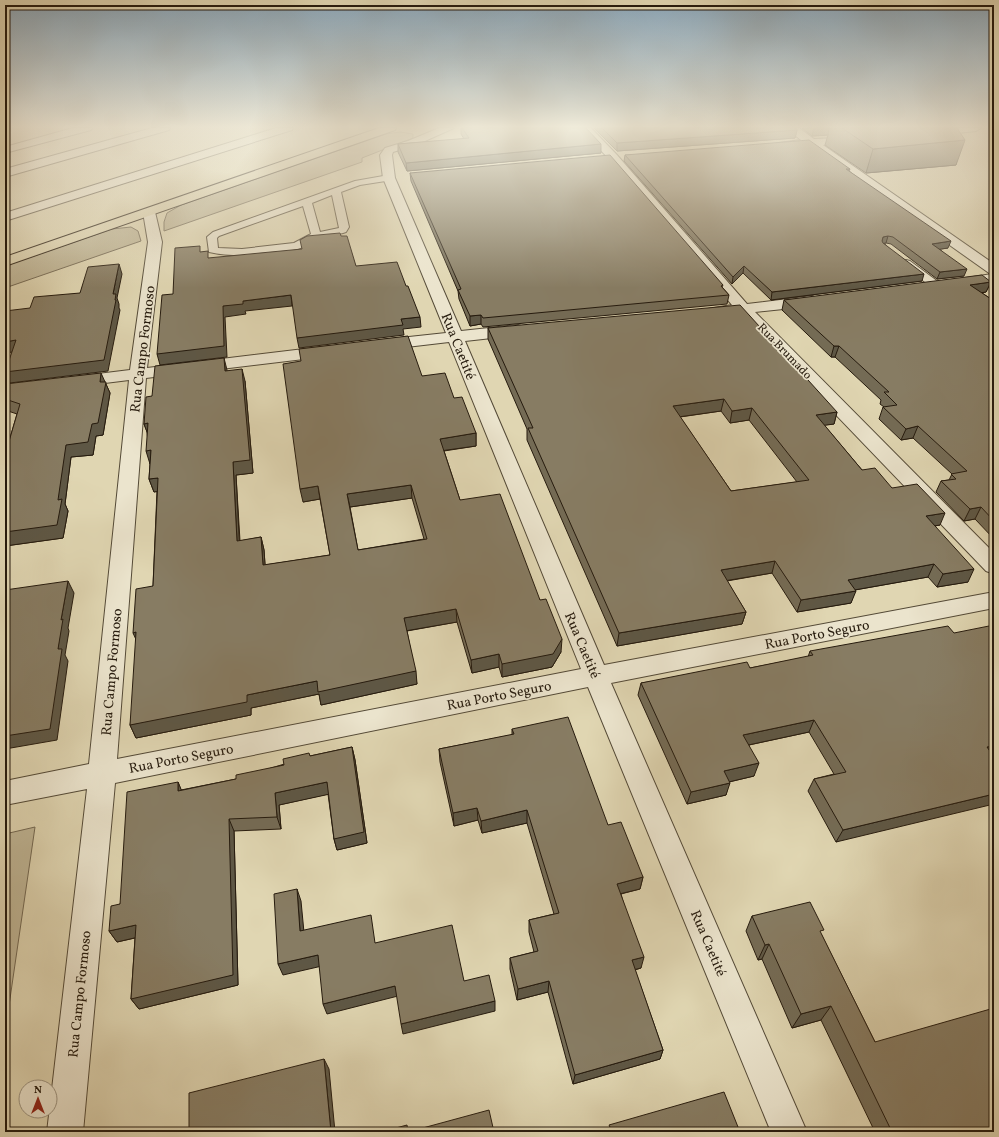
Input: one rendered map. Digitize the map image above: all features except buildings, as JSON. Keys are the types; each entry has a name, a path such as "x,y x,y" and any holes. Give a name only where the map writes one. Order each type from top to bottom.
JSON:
{"highway":[{"path":"5,262 238,181"}],"street":[{"path":"5,217 119,181"},
{"name":"Rua Caetité","path":"395,181 455,336 596,676 789,1132"},
{"name":"Rua Brumado","path":"634,181 743,309 994,566"},
{"path":"868,181 994,270"},
{"name":"Rua Campo Formoso","path":"65,1132 102,774 138,374 155,242 149,212"},
{"path":"913,289 994,278"},
{"path":"696,313 828,299"},
{"path":"368,347 455,336 533,329"},
{"path":"60,384 344,350"},
{"name":"Rua Porto Seguro","path":"5,793 596,676 994,600"}],"lane":[{"path":"336,191 344,221 343,230 316,236 296,246 231,253 218,252 214,250 211,239 216,234 363,181"},
{"path":"307,202 316,236"},
{"path":"897,256 937,286"}],"shaded area":[{"path":"250,181 307,181 164,231 164,222 167,213 181,205"},
{"path":"131,227 138,231 141,241 5,288 5,266 112,229"},
{"path":"35,827 5,1033 5,834"}]}
